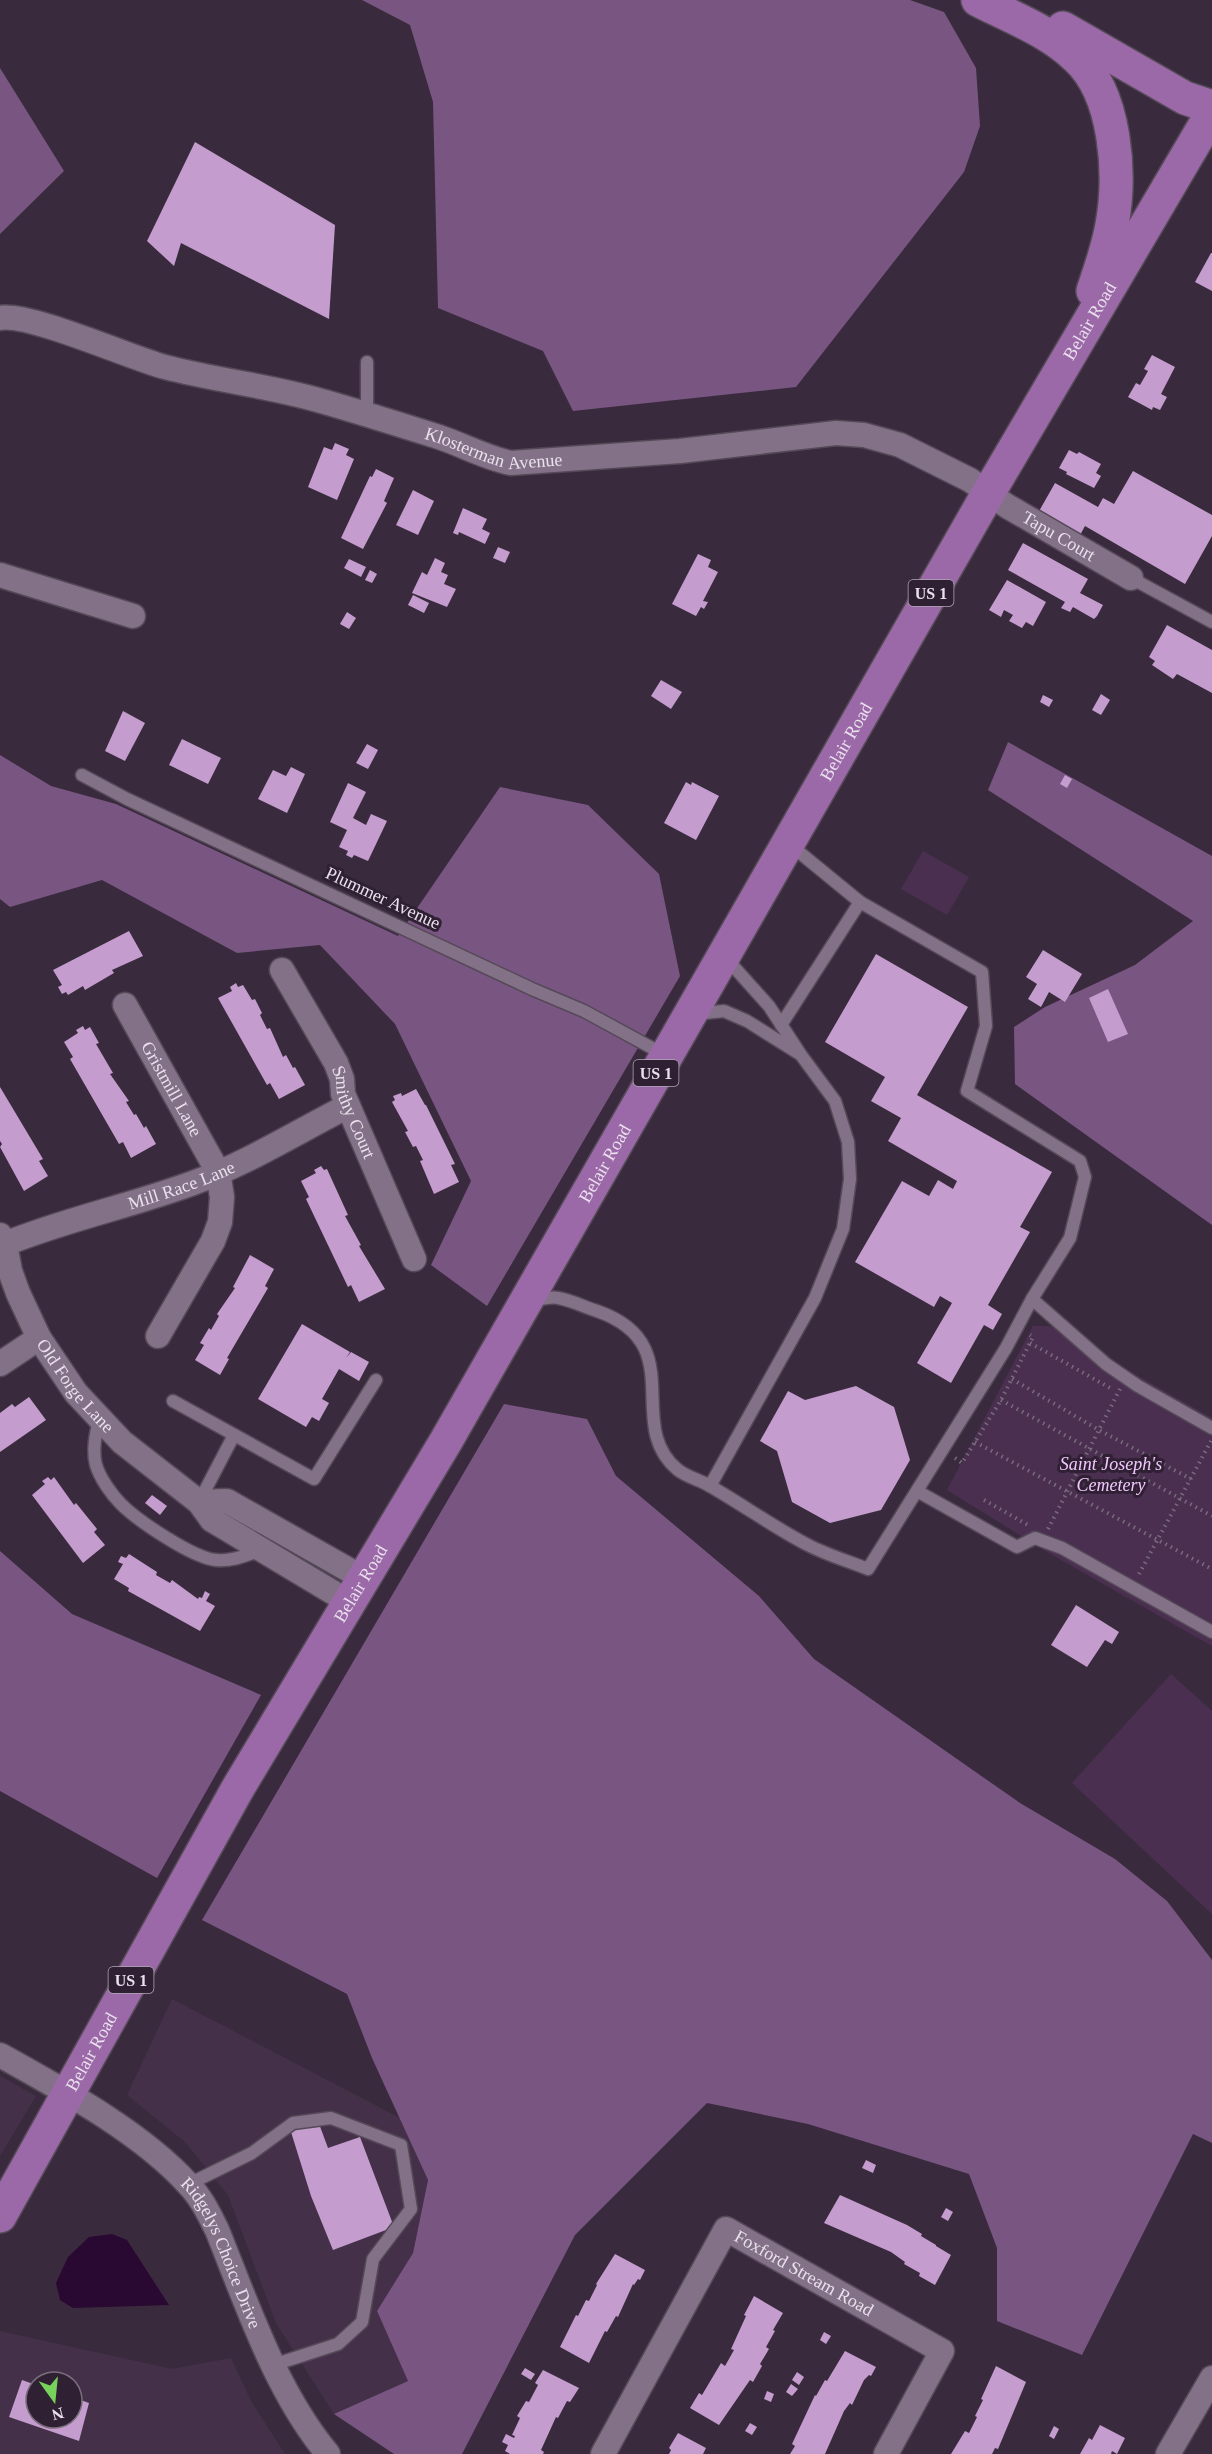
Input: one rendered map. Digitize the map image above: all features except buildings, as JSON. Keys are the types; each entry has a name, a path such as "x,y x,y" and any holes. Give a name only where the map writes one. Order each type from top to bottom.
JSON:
{"highway":[{"path":"978,0 1053,38 1078,58 1095,80 1107,113 1114,142 1116,168 1112,225 1077,345"},
{"path":"1005,0 1048,20 1185,98 1212,107"},
{"name":"Belair Road","path":"0,2216 238,1788 446,1441 787,842 1212,113"}],"street":[{"name":"Klosterman Avenue","path":"0,318 9,316 36,323 165,367 251,383 324,401 441,438 495,460 512,463 680,451 836,433 864,435 900,445 989,492"},
{"name":"Tapu Court","path":"989,492 1007,506 1131,578"},
{"path":"0,576 133,616"},
{"name":"Smithy Court","path":"282,970 336,1063 348,1106 414,1259"},
{"name":"Gristmill Lane","path":"125,1005 218,1172"},
{"name":"Mill Race Lane","path":"3,1239 193,1183 348,1106"},
{"path":"158,1336 213,1241 220,1222 222,1197 218,1172"},
{"name":"Old Forge Lane","path":"3,1239 10,1272 39,1338 76,1393 99,1419 152,1467 199,1502 213,1520 262,1550 356,1590"},
{"path":"0,1364 39,1338"},
{"path":"199,1502 226,1501 356,1590"},
{"name":"Ridgelys Choice Drive","path":"0,2055 68,2093 151,2149 189,2184 217,2230 273,2365 297,2411 328,2454"},
{"name":"Foxford Stream Road","path":"603,2454 726,2229 942,2350 886,2454"},
{"path":"1168,2454 1212,2378"}],"lane":[{"path":"367,362 367,415"},
{"path":"1131,578 1212,621"},
{"name":"Plummer Avenue","path":"82,775 137,804 532,989 584,1011 666,1056"},
{"path":"524,1302 556,1297 601,1312 634,1330 648,1357 654,1416 661,1449 678,1470 710,1486 810,1546 868,1569 1006,1348 1032,1299 1070,1238 1086,1177 1080,1161 967,1091 986,1026 982,972 860,902 787,842"},
{"path":"782,1025 860,902"},
{"path":"710,1486 815,1298 843,1229 850,1179 848,1142 836,1101 769,1006 723,956"},
{"path":"690,1014 724,1011 747,1021 801,1054"},
{"path":"1032,1299 1106,1364 1212,1428"},
{"path":"173,1401 314,1479 376,1380"},
{"path":"99,1419 94,1450 96,1464 102,1478 121,1504 193,1554 216,1560 230,1560 262,1550"},
{"path":"199,1502 234,1436"},
{"path":"917,1491 1017,1547 1035,1538 1062,1548 1212,1632"},
{"path":"189,2184 252,2153 293,2122 331,2118 401,2145 411,2210 373,2259 362,2322 338,2344 273,2365"}],"path":[{"path":"941,1450 962,1463 1001,1400 1033,1337 1017,1327"},
{"path":"1042,1541 1126,1378"},
{"path":"1012,1379 1098,1430 1191,1479"},
{"path":"1001,1400 1212,1516"},
{"path":"1135,1580 1181,1499 1212,1438"},
{"path":"975,1442 1212,1569"}],"shaded area":[{"path":"362,0 910,0 944,12 976,68 980,126 964,172 796,387 573,411 543,351 438,308 433,102 410,25"},
{"path":"0,68 64,171 0,234"},
{"path":"1008,742 1212,856 1212,1225 1015,1084 1014,1027 1045,1007 1135,965 1193,921 988,790"},
{"path":"0,755 51,786 116,804 398,936 500,787 588,805 659,874 680,976 487,1306 431,1265 471,1181 395,1024 320,945 237,953 102,880 10,907 0,899"},
{"path":"504,1404 587,1419 616,1476 759,1596 814,1659 1020,1803 1115,1859 1167,1901 1212,1960 1212,2143 1193,2134 1082,2355 997,2321 997,2248 969,2174 808,2124 707,2103 575,2235 462,2454 394,2454 334,2414 408,2381 377,2311 413,2253 428,2180 372,2058 347,1994 202,1920"},
{"path":"0,1551 72,1614 261,1695 157,1878 0,1791"},
{"path":"172,1999 400,2118 428,2180 413,2253 377,2311 408,2381 334,2414 276,2323 228,2195 185,2142 127,2095"},
{"path":"0,2076 36,2096 0,2156"},
{"path":"112,2234 127,2240 169,2305 73,2308 60,2300 56,2283 68,2257 89,2237"},
{"path":"0,2331 172,2369 231,2358 251,2401 285,2454 0,2454"}],"green space":[{"path":"923,851 969,877 947,915 901,889"},
{"name":"Saint Joseph's Cemetery","path":"1033,1326 1050,1326 1212,1418 1212,1646 1047,1552 947,1490"},
{"path":"1171,1674 1212,1711 1212,1914 1072,1783"}]}
